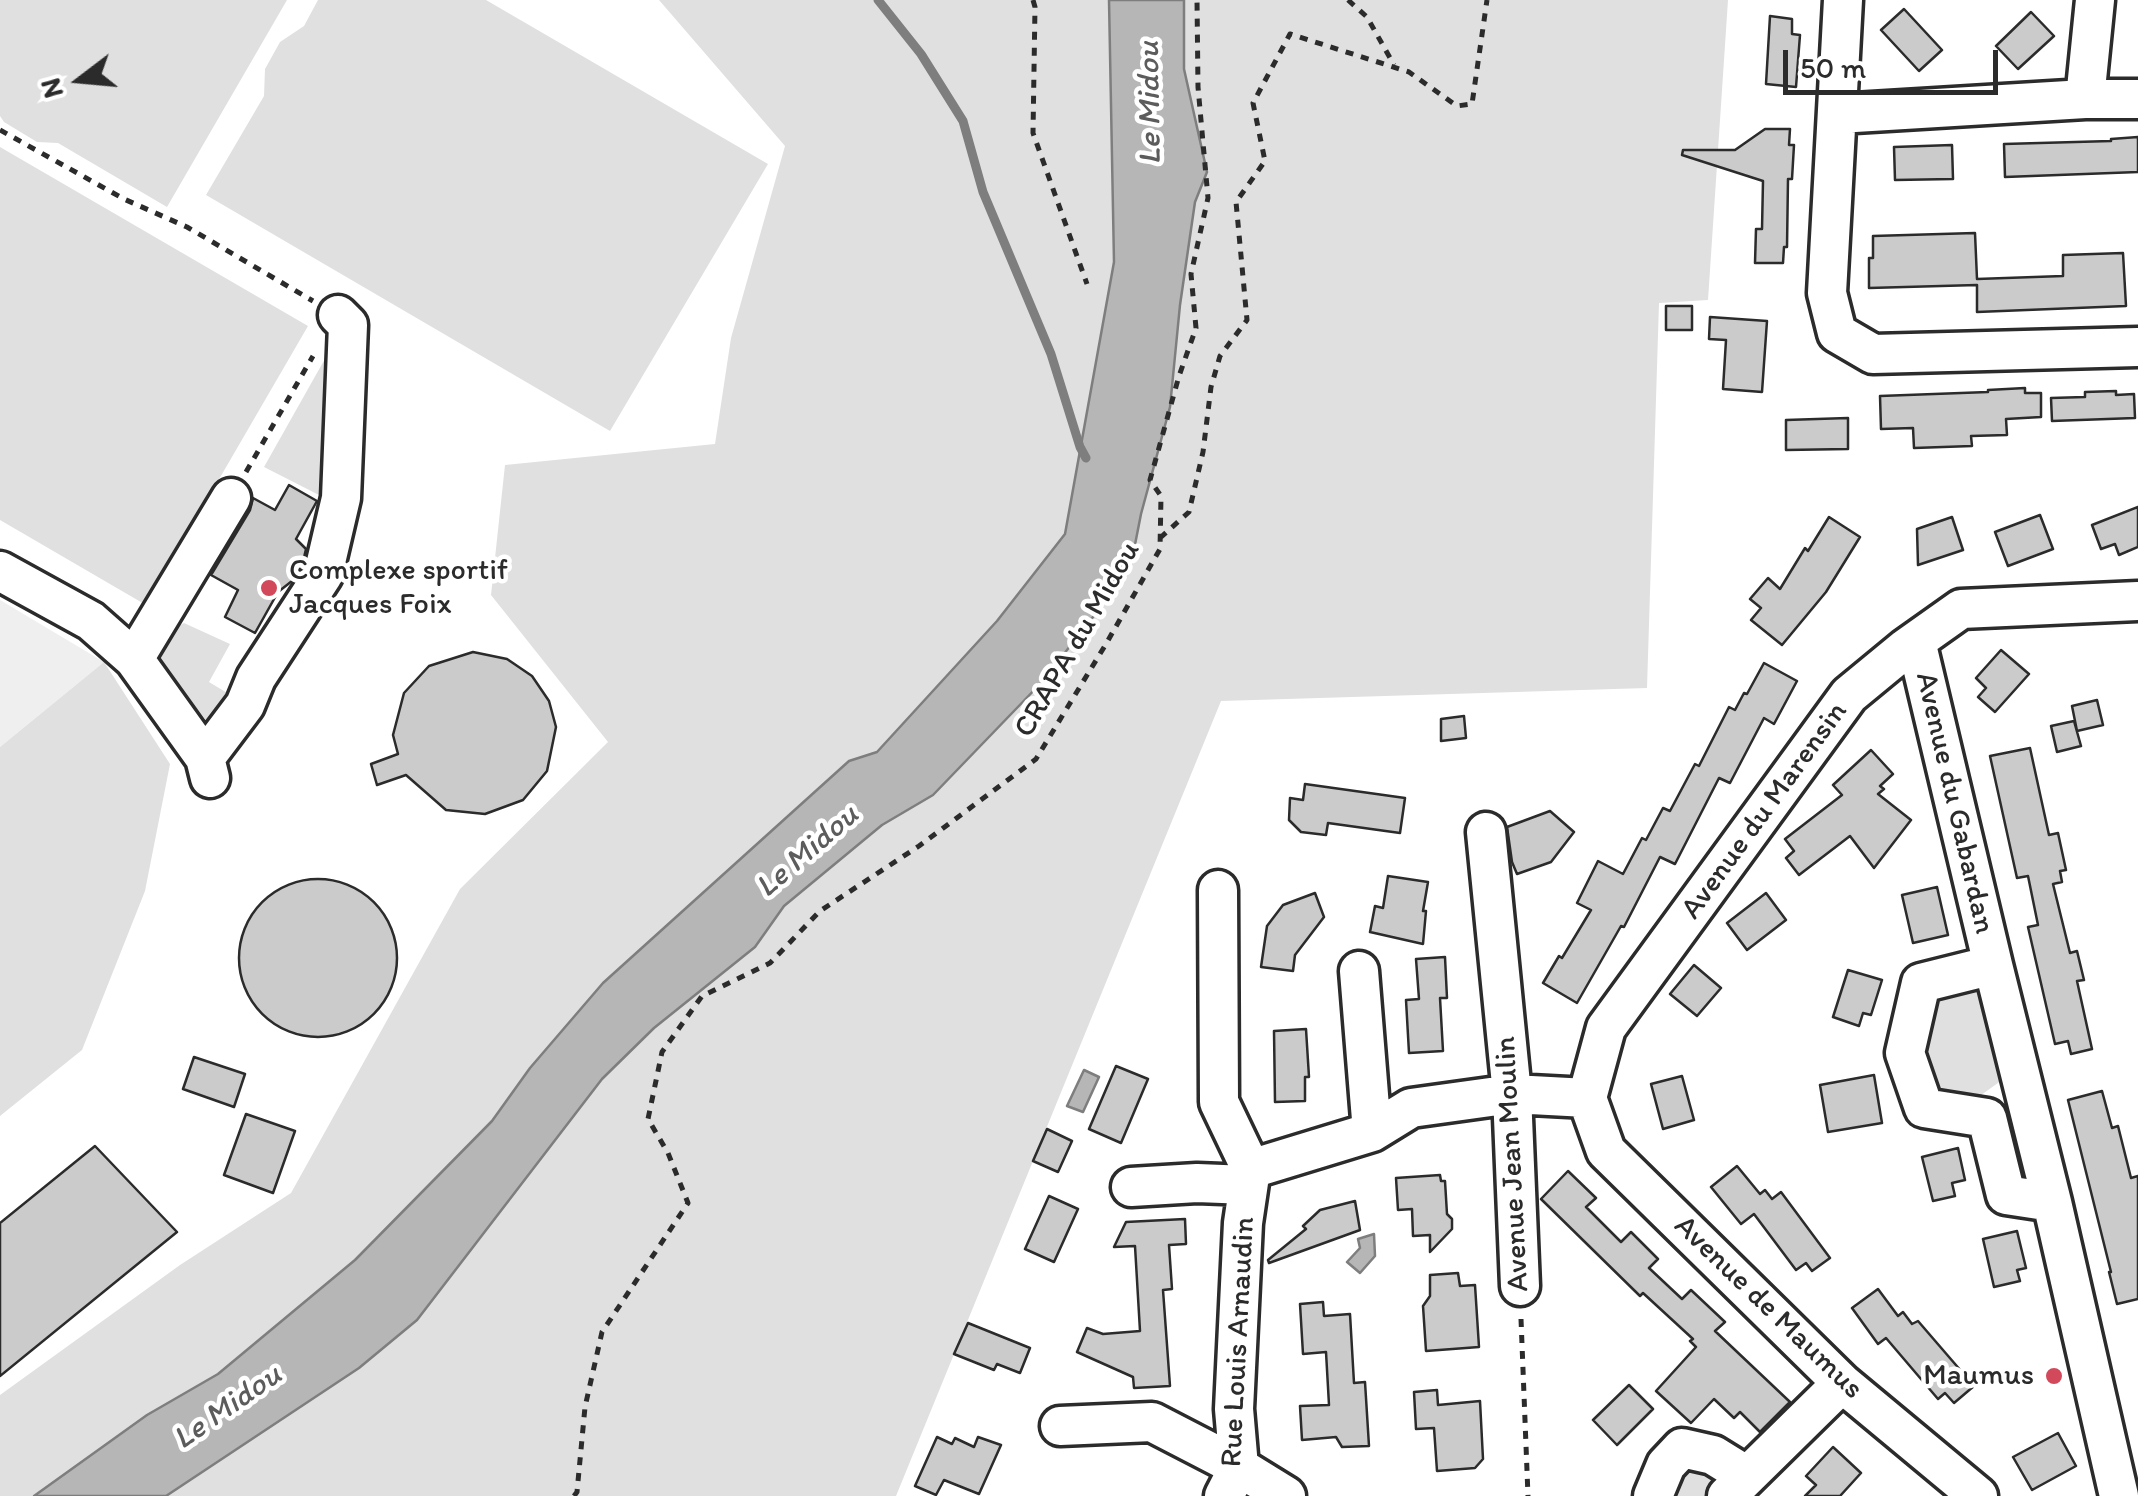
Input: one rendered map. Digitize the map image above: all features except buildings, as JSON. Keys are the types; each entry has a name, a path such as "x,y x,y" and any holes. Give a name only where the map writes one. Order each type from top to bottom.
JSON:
{"street":[{"path":"1844,0 1827,293 1837,334 1873,354 2138,347"},
{"path":"2085,100 2095,0"},
{"path":"1838,114 2138,99"},
{"path":"0,571 91,620 134,659 208,768 256,678 323,575 340,498 348,325 338,315"},
{"path":"134,659 231,498"},
{"name":"Avenue du Marensin","path":"1587,1098 1606,1028 1849,695 1962,609 2138,601"},
{"name":"Avenue du Gabardan","path":"1916,641 2052,1202 2118,1495"},
{"name":"Avenue Jean Moulin","path":"1486,832 1512,1094 1520,1286"},
{"path":"1218,890 1219,1102 1250,1177"},
{"name":"Avenue du Gabardan","path":"1993,966 1921,984 1905,1053 1924,1108 1987,1118 2006,1195 2052,1202"},
{"path":"1359,971 1372,1132"},
{"name":"Rue Louis Arnaudin","path":"1131,1187 1250,1177 1372,1132 1411,1108 1512,1094 1587,1098"},
{"name":"Avenue de Maumus","path":"1587,1098 1606,1151 1842,1383 1978,1496"},
{"name":"Rue Louis Arnaudin","path":"1231,1481 1243,1223 1250,1177"},
{"path":"1654,1496 1666,1465 1682,1448 1713,1455 1737,1486 1842,1383"},
{"path":"1060,1426 1152,1422 1231,1481 1286,1496"}],"path":[{"path":"1032,0 1033,133 1087,284"},
{"name":"CRAPA du Midou","path":"574,1496 585,1408 602,1332 688,1203 668,1153 648,1119 662,1052 702,996 770,964 820,911 1036,760 1160,550 1161,496 1150,480 1196,328 1191,274 1208,198 1198,87 1197,0"},
{"path":"1348,0 1367,16 1395,68"},
{"name":"CRAPA du Midou","path":"1160,538 1189,512 1220,356 1246,320 1236,202 1265,161 1253,103 1290,34 1409,72 1457,106 1472,104 1488,0"},
{"path":"0,130 124,199 187,227 338,315 231,498"},
{"name":"Avenue Jean Moulin","path":"1520,1286 1528,1496"}],"shaded area":[{"path":"0,0 287,0 167,207 58,143 37,142 4,122 0,116"},
{"path":"318,0 486,0 768,164 610,431 206,195 264,96 265,69 280,42 304,26"},
{"path":"659,0 1728,0 1708,300 1659,303 1647,688 1221,701 896,1496 0,1496 0,1395 180,1265 291,1193 460,889 608,742 491,595 505,465 715,444 731,338 785,146"},
{"path":"0,147 308,326 146,605 0,520"},
{"path":"335,341 319,495 264,467"},
{"path":"0,600 104,662 0,747"},
{"path":"184,623 230,644 209,682 234,697 221,721 206,720 159,662 166,639"},
{"path":"104,662 170,764 145,891 82,1050 0,1116 0,747"},
{"path":"1963,987 1981,992 2002,1080 1977,1098 1945,1096 1926,1064 1933,1004 1946,991"},
{"path":"1693,1464 1714,1478 1716,1484 1706,1496 1665,1496 1675,1467"}],"water":[{"name":"Le Midou","path":"1109,0 1184,0 1184,69 1207,172 1195,202 1170,407 1130,570 1041,683 933,795 882,825 784,906 755,947 654,1028 602,1079 417,1320 359,1368 166,1496 34,1496 147,1415 218,1374 355,1260 492,1121 530,1068 603,983 849,761 877,752 997,621 1065,534 1114,262"},
{"path":"1084,1070 1099,1077 1083,1112 1067,1106"},
{"path":"1374,1234 1375,1256 1360,1273 1347,1262 1360,1248 1358,1239"}],"waterway":[{"path":"878,0 921,54 963,121 983,192 1051,354 1086,458"}],"place":[{"name":"Complexe sportif Jacques Foix","path":"269,588"},
{"name":"Maumus","path":"2054,1376"}]}
